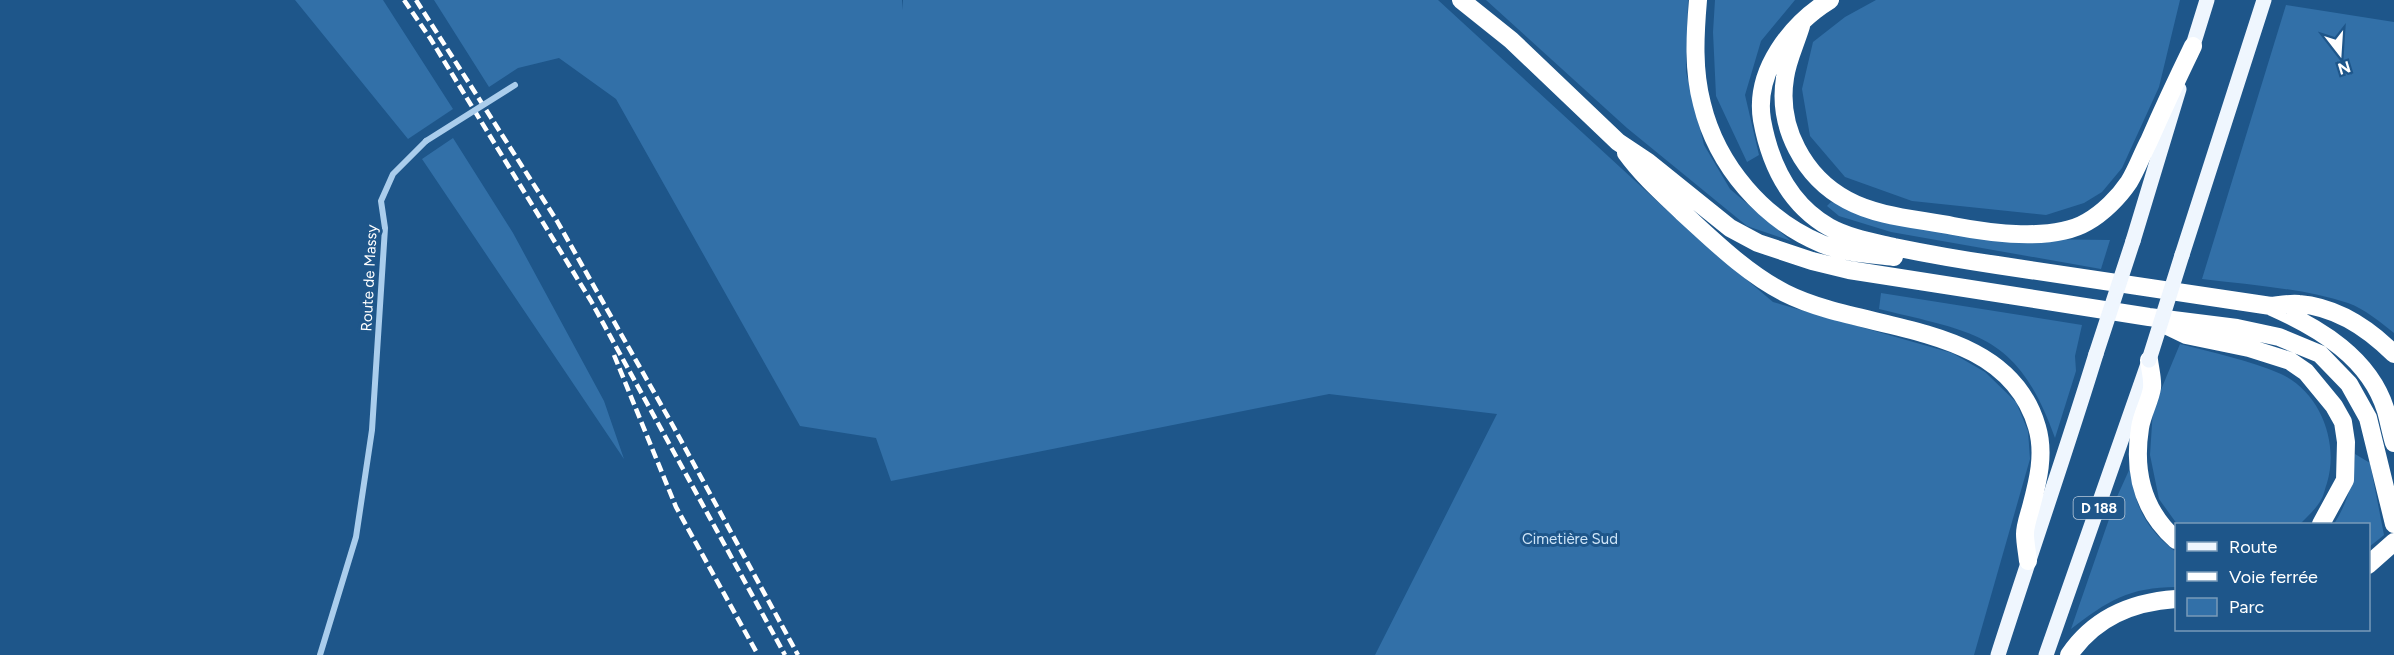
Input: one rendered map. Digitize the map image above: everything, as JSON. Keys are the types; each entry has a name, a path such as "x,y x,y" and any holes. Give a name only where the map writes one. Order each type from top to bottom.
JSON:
{"highway":[{"path":"1461,0 1518,46 1618,142 1648,162 1730,228 1758,243 1812,261 1849,270 2149,317 2237,328 2279,337 2320,354 2349,384 2368,418 2394,524"},
{"path":"1698,0 1695,33 1696,72 1701,104 1711,132 1727,163 1746,190 1792,229 1824,244 1859,253 1933,262 1949,258"},
{"path":"1830,0 1819,7 1783,42 1772,60 1764,85 1761,114 1767,146 1781,180 1801,206 1830,227 1862,240 1949,258 2271,306 2298,303 2316,307 2348,319 2367,330 2394,354"},
{"path":"1801,25 1785,77 1783,106 1791,138 1804,163 1824,184 1847,200 1874,211 1970,230 2019,234 2050,233 2085,223 2110,205 2129,182 2193,46"},
{"path":"1618,142 1639,171 1718,246 1756,276 1786,294 1835,311 1945,340 1995,365 2013,383 2027,404 2037,427 2041,451 2039,476 2025,532 2028,561"},
{"path":"2271,306 2318,329 2361,368 2369,377 2386,410 2394,443"},
{"path":"2149,317 2186,335 2249,348 2290,361 2306,372 2319,386 2343,422 2346,452 2345,480 2322,523"},
{"path":"2149,360 2152,387 2140,426 2137,453 2141,484 2148,507 2161,526 2175,539"},
{"path":"2370,563 2394,542"},
{"path":"2069,655 2092,628 2109,617 2127,608 2148,602 2175,599"}],"main road":[{"name":"D 188","path":"1998,655 2059,475 2207,0"},
{"name":"D 188","path":"2046,655 2149,360 2264,0"}],"street":[{"name":"Route de Massy","path":"320,655 356,537 372,430 385,228 381,201 393,174 426,141 515,85"}],"green space":[{"path":"295,0 383,0 453,109 408,139"},
{"name":"Cimetière Sud","path":"434,0 902,0 903,10 903,0 1438,0 1694,235 1773,302 1952,353 1985,372 2016,402 2028,431 2030,459 1974,655 1375,655 1497,414 1329,394 891,481 876,438 800,426 616,99 559,58 518,68 489,87"},
{"path":"1486,0 1688,0 1686,72 1704,145 1730,189 1791,241 1747,226 1627,128"},
{"path":"1715,0 1795,0 1761,41 1745,95 1759,155 1747,162 1716,96 1713,32"},
{"path":"1876,0 2180,0 2159,87 2122,168 2102,192 2084,203 2046,215 1912,201 1845,177 1810,136 1802,89 1813,42 1845,17"},
{"path":"2286,5 2394,22 2394,333 2372,316 2348,303 2313,294 2202,279"},
{"path":"453,138 513,233 604,401 624,459 422,159"},
{"path":"1831,202 1882,218 2024,239 2110,240 2101,269 1891,232 1839,216 1827,206"},
{"path":"1881,293 2082,325 2075,356 2076,371 2055,438 2041,404 2026,377 2009,358 1990,344 1968,333 1879,309"},
{"path":"2180,344 2244,361 2281,374 2295,382 2307,393 2324,421 2328,436 2330,468 2321,500 2301,523 2176,523 2159,499 2150,455 2153,409"},
{"path":"2355,454 2370,463 2384,535 2370,546 2370,523 2335,523 2343,507 2353,473"},
{"path":"2130,468 2135,494 2143,516 2156,534 2175,551 2175,587 2132,593 2108,603 2071,629 2116,499"}],"railway":[{"path":"404,0 430,38 591,301 785,655"},
{"path":"416,0 557,221 672,424 798,655"},
{"path":"614,355 676,507 758,655"}]}
